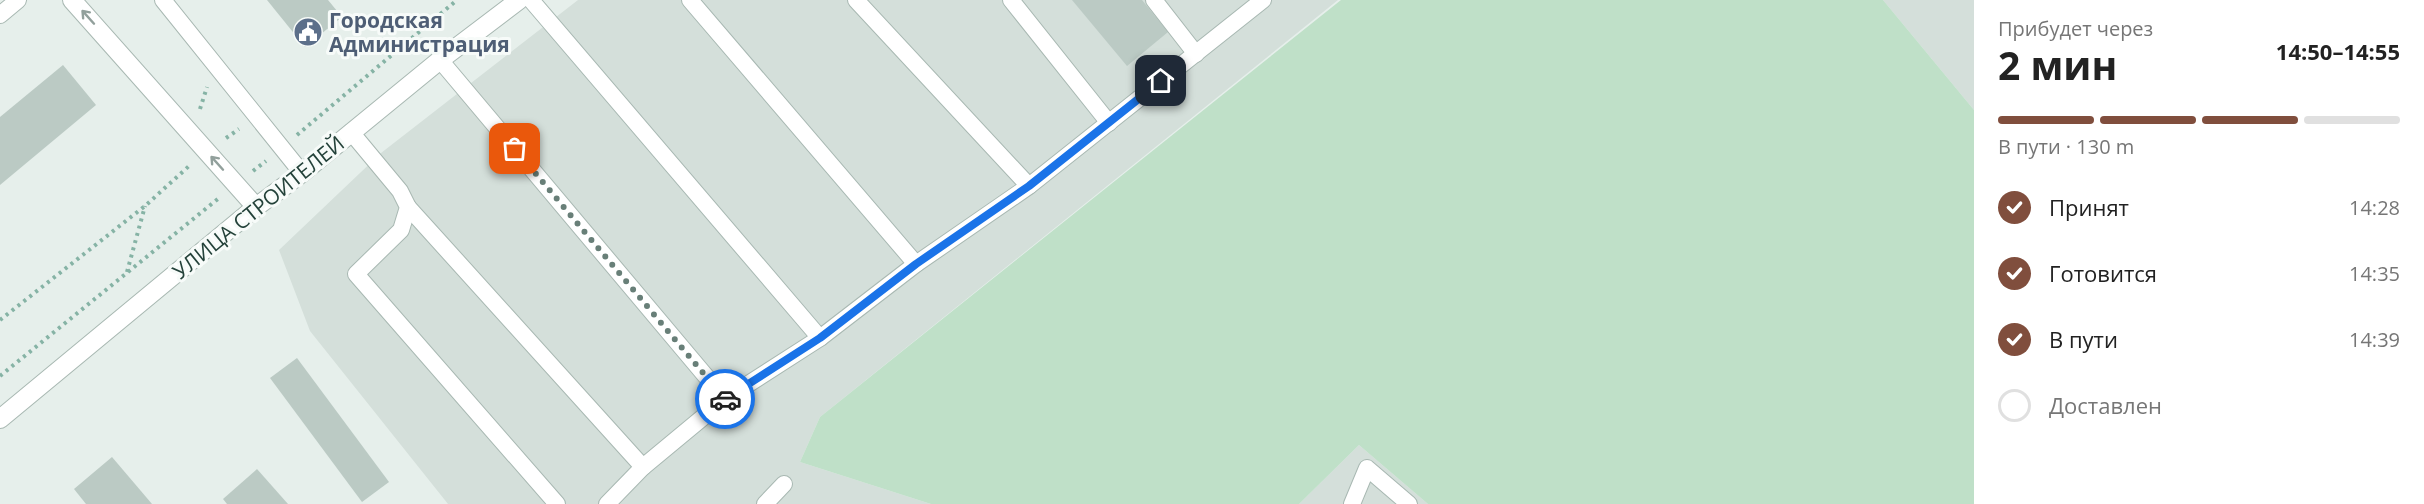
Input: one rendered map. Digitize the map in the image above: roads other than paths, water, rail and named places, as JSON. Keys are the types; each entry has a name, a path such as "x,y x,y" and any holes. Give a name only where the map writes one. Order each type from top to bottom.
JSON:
{"street":[{"path":"72,0 256,207"},
{"name":"УЛИЦА СТРОИТЕЛЕЙ","path":"0,418 256,207 519,0"}],"lane":[{"path":"0,15 18,0"},
{"path":"163,0 302,173"},
{"path":"531,0 820,338"},
{"path":"690,0 916,264"},
{"path":"856,0 1029,186"},
{"path":"1011,0 1109,123"},
{"path":"1154,0 1196,54"},
{"path":"607,504 643,467 725,399 820,338 916,264 1029,186 1263,0"},
{"path":"440,60 725,399"},
{"path":"351,132 400,191 408,207 643,467"},
{"path":"408,207 400,230 356,274 557,504"},
{"path":"1352,504 1367,468 1409,504"},
{"path":"765,504 784,484"}],"place":[{"name":"Городская Администрация","path":"308,32"}]}
